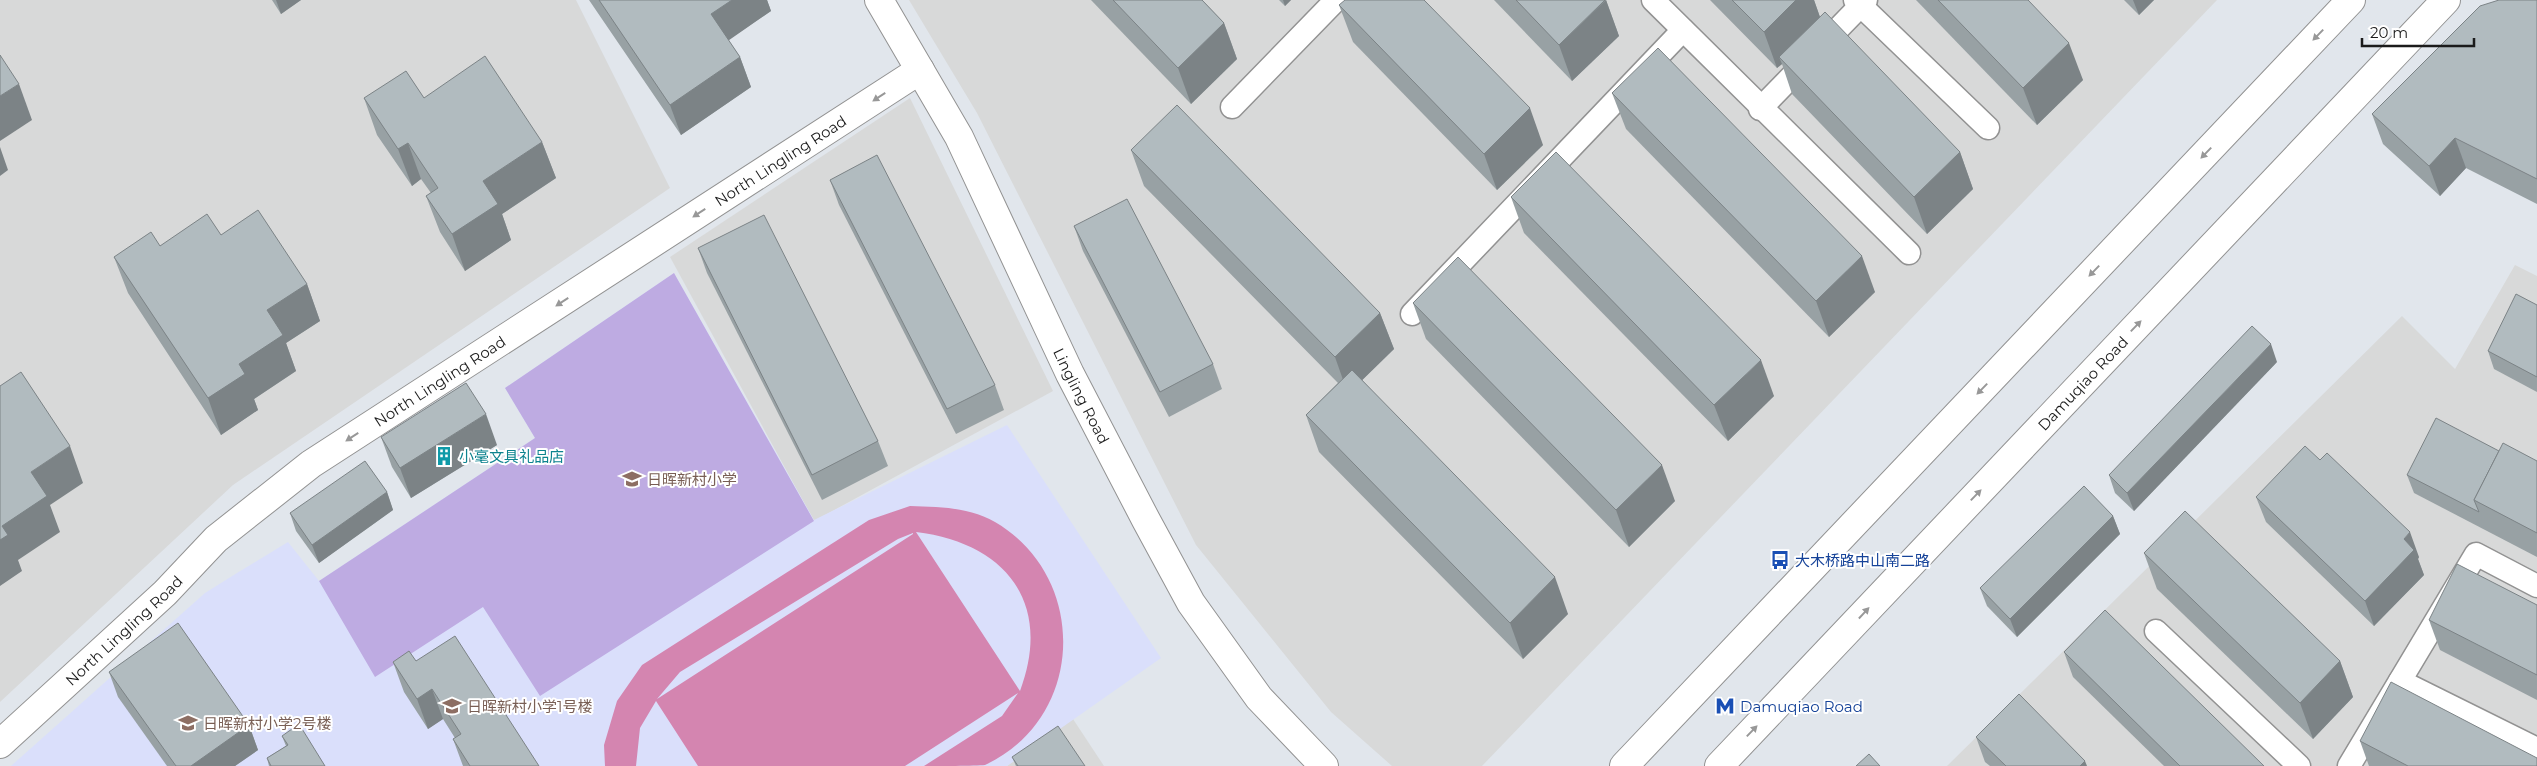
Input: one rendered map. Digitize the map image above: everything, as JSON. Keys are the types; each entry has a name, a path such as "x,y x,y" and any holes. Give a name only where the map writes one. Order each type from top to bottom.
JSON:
{"street":[{"name":"Lingling Road","path":"879,0 959,137 1070,374 1191,603 1259,698 1324,766"},
{"path":"1624,766 2351,0"},
{"name":"Damuqiao Road","path":"1719,766 2446,0"},
{"name":"North Lingling Road","path":"0,744 165,593 216,540 311,464 920,70"}],"lane":[{"path":"1232,107 1336,0"},
{"path":"1653,0 1760,109 1909,253"},
{"path":"1760,109 1861,2 1988,128"},
{"path":"1412,314 1683,30"},
{"path":"2349,766 2476,554 2537,586"},
{"path":"2156,631 2299,766"},
{"path":"2400,681 2537,748"}],"shaded area":[{"path":"0,0 576,0 670,188 233,485 0,702"},
{"path":"909,0 2217,0 1482,766 1392,766 1331,712 1196,545 977,113"},
{"path":"910,98 1053,391 814,521 670,257"},
{"path":"2515,265 2537,276 2537,766 1947,766 2402,316 2455,369"},
{"name":"日晖新村小学","path":"674,273 814,520 1007,425 1161,658 1007,766 11,766 205,593 288,542 319,581 535,438 505,388"},
{"path":"674,273 814,521 540,696 483,607 375,677 319,581 535,438 505,388"},
{"path":"910,506 954,509 975,513 995,522 1026,546 1047,577 1060,611 1063,646 1057,682 1042,715 1018,743 985,765 924,766 1002,716 1018,693 905,766 698,766 656,701 640,728 636,766 605,766 604,745 617,701 642,665 869,520","holes":["916,532 948,538 975,549 997,564 1014,583 1025,605 1030,631 1029,659 1020,691","913,534 657,699 680,672 898,539"]},
{"path":"1073,719 1104,766 1007,766"}],"building":[{"path":"599,0 732,0 711,14 740,57 670,105"},
{"path":"1113,0 1202,0 1224,23 1178,68"},
{"path":"1345,0 1424,0 1530,108 1484,154 1339,5"},
{"path":"1516,0 1605,0 1559,45"},
{"path":"1732,0 1796,0 1764,32"},
{"path":"1938,0 2028,0 2069,43 2023,88"},
{"path":"2499,0 2537,0 2537,179 2455,138 2429,166 2372,114 2480,6"},
{"path":"1825,12 1960,152 1914,197 1779,57"},
{"path":"1658,48 1862,256 1816,301 1612,93"},
{"path":"0,55 19,84 0,96"},
{"path":"485,56 542,142 483,181 498,204 452,234 426,196 438,188 408,143 398,149 364,98 406,71 424,98"},
{"path":"1177,105 1380,313 1335,357 1131,150"},
{"path":"1556,152 1761,360 1714,405 1511,197"},
{"path":"877,155 995,385 947,409 830,180"},
{"path":"1127,199 1213,364 1160,392 1074,226"},
{"path":"258,210 307,284 267,310 283,335 239,364 245,374 208,398 114,257 151,232 160,246 207,214 221,235"},
{"path":"764,215 878,441 812,475 698,248"},
{"path":"1458,257 1662,465 1616,510 1413,303"},
{"path":"2516,294 2537,305 2537,377 2488,351"},
{"path":"2252,326 2271,344 2127,493 2109,475"},
{"path":"1352,370 1555,577 1510,623 1306,415"},
{"path":"21,372 70,446 31,472 47,496 2,526 8,535 0,540 0,386"},
{"path":"466,383 486,414 400,468 381,437"},
{"path":"2436,418 2499,451 2474,500 2479,512 2407,475"},
{"path":"2503,443 2537,461 2537,533 2474,500"},
{"path":"2305,446 2320,460 2327,453 2410,532 2404,539 2414,550 2365,601 2256,497"},
{"path":"365,461 387,492 312,545 290,513"},
{"path":"2084,486 2113,516 2010,619 1980,588"},
{"path":"2185,511 2340,661 2300,703 2144,553"},
{"path":"2457,564 2537,605 2537,675 2429,620"},
{"path":"2105,610 2264,766 2180,766 2064,652"},
{"name":"日晖新村小学2号楼","path":"178,623 249,725 191,766 176,766 109,672"},
{"name":"日晖新村小学1号楼","path":"455,636 539,766 470,766 453,739 461,734 432,689 417,699 393,662 409,651 416,661"},
{"path":"2391,682 2537,758 2537,766 2408,766 2360,741"},
{"path":"2019,694 2085,761 2080,766 2006,766 1976,737"},
{"path":"299,724 325,766 271,766 267,758 288,745 282,736"},
{"path":"1058,726 1085,766 1018,766 1012,757"},
{"path":"1869,754 1880,766 1856,766"}],"place":[{"name":"小毫文具礼品店","path":"444,456"},
{"name":"日晖新村小学","path":"632,479"},
{"name":"大木桥路中山南二路","path":"1780,560"},
{"name":"日晖新村小学1号楼","path":"452,706"},
{"name":"Damuqiao Road","path":"1725,706"},
{"name":"日晖新村小学2号楼","path":"188,723"}]}
